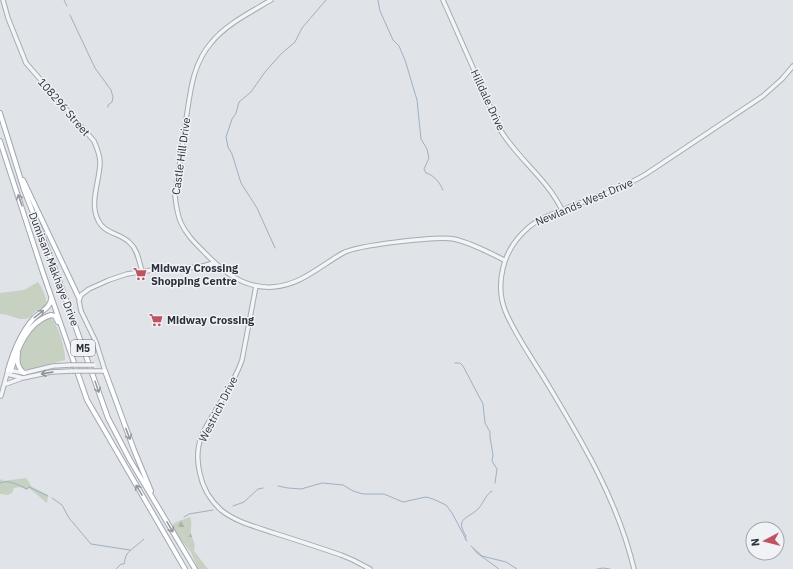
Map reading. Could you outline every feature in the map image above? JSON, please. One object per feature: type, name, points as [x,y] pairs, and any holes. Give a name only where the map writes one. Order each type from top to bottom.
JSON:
[{"type":"main road","name":"Dumisani Makhaye Drive","points":[[0,113],[14,159],[58,276],[108,418],[159,510],[195,569]]},
{"type":"main road","name":"Dumisani Makhaye Drive","points":[[0,141],[72,358],[91,409],[185,569]]},
{"type":"main road","points":[[14,159],[79,298]]},
{"type":"main road","points":[[8,372],[20,338],[37,314],[51,304],[50,293]]},
{"type":"main road","points":[[8,372],[22,340],[33,327],[48,315],[53,315],[57,319],[72,358]]},
{"type":"main road","points":[[19,347],[18,365],[23,376]]},
{"type":"main road","points":[[105,371],[134,450],[159,510]]},
{"type":"street","name":"108296 Street","points":[[3,0],[8,18],[26,63],[94,141],[98,150],[100,162],[94,207],[98,221],[103,228],[132,244],[137,254],[142,271]]},
{"type":"street","name":"Castle Hill Drive","points":[[271,0],[220,33],[210,43],[202,55],[193,77],[175,196],[180,221],[187,234],[214,263],[234,278],[256,286],[272,287],[295,282],[308,276],[350,250],[363,247],[416,241],[453,239],[471,244],[504,260]]},
{"type":"street","name":"Hilldale Drive","points":[[443,0],[501,131],[511,146],[550,189],[562,210]]},
{"type":"street","name":"Newlands West Drive","points":[[634,569],[622,525],[591,458],[507,316],[502,304],[500,283],[504,260],[513,244],[530,226],[544,218],[629,183],[646,174],[764,96],[793,66]]},
{"type":"street","points":[[8,372],[23,376],[52,372],[105,371],[96,342],[82,311],[79,298],[90,289],[109,280],[142,271],[199,267],[214,263]]},
{"type":"street","name":"Westrich Drive","points":[[256,286],[242,360],[227,394],[202,436],[199,447],[198,468],[202,483],[207,494],[214,503],[224,512],[237,520],[341,555],[370,569]]},
{"type":"street","points":[[6,384],[23,376],[47,368],[70,365],[103,365]]},
{"type":"street","points":[[0,397],[6,384],[8,372]]},
{"type":"street","points":[[0,397],[8,372]]},
{"type":"green space","points":[[38,282],[43,290],[46,300],[44,306],[26,319],[19,319],[0,314],[0,293],[24,290]]},
{"type":"green space","points":[[51,318],[54,321],[61,338],[65,360],[28,370],[21,368],[20,353],[27,338],[38,325]]},
{"type":"green space","points":[[26,478],[32,487],[48,495],[47,503],[29,488],[27,490],[20,487],[14,488],[12,493],[8,495],[0,494],[0,480],[2,479],[3,481]]},
{"type":"green space","points":[[190,517],[191,534],[195,549],[194,551],[188,545],[176,522]]},
{"type":"green space","points":[[176,522],[188,545],[208,569],[198,569],[191,552],[180,539],[172,525]]},
{"type":"waterway","points":[[64,0],[67,6]]},
{"type":"waterway","points":[[275,248],[257,208],[241,183],[226,137],[239,102],[251,92],[265,72],[281,54],[295,42],[302,28],[326,0]]},
{"type":"waterway","points":[[378,0],[380,11],[393,40],[399,46],[405,60],[417,100],[421,139],[427,149],[429,158],[424,169],[426,173],[436,180],[443,190]]},
{"type":"waterway","points":[[70,15],[95,68],[111,90],[113,97],[112,102],[108,105],[108,107]]},
{"type":"waterway","points":[[455,363],[460,363],[463,366],[483,404],[485,423],[490,432],[493,455],[492,461],[497,469],[495,483]]},
{"type":"waterway","points":[[0,483],[10,482],[27,489],[29,487],[48,496]]},
{"type":"waterway","points":[[278,486],[301,489],[322,483],[343,485],[353,491],[363,494],[384,494],[403,502],[426,497],[433,499],[446,505],[467,541]]},
{"type":"waterway","points":[[233,506],[244,502],[258,489],[263,488]]},
{"type":"waterway","points":[[465,539],[466,536],[463,530],[462,522],[479,508],[492,491]]},
{"type":"waterway","points":[[52,498],[62,505],[69,518],[91,544],[130,550]]},
{"type":"waterway","points":[[184,517],[189,514],[213,510]]},
{"type":"waterway","points":[[116,569],[121,564],[124,564],[127,554],[144,539]]},
{"type":"waterway","points":[[471,546],[482,556],[506,562],[517,569]]},
{"type":"waterway","points":[[473,548],[477,553],[499,569]]},
{"type":"waterway","points":[[597,569],[610,569]]},
{"type":"place","name":"Midway Crossing Shopping Centre","points":[[140,274]]},
{"type":"place","name":"Midway Crossing","points":[[156,320]]}]
